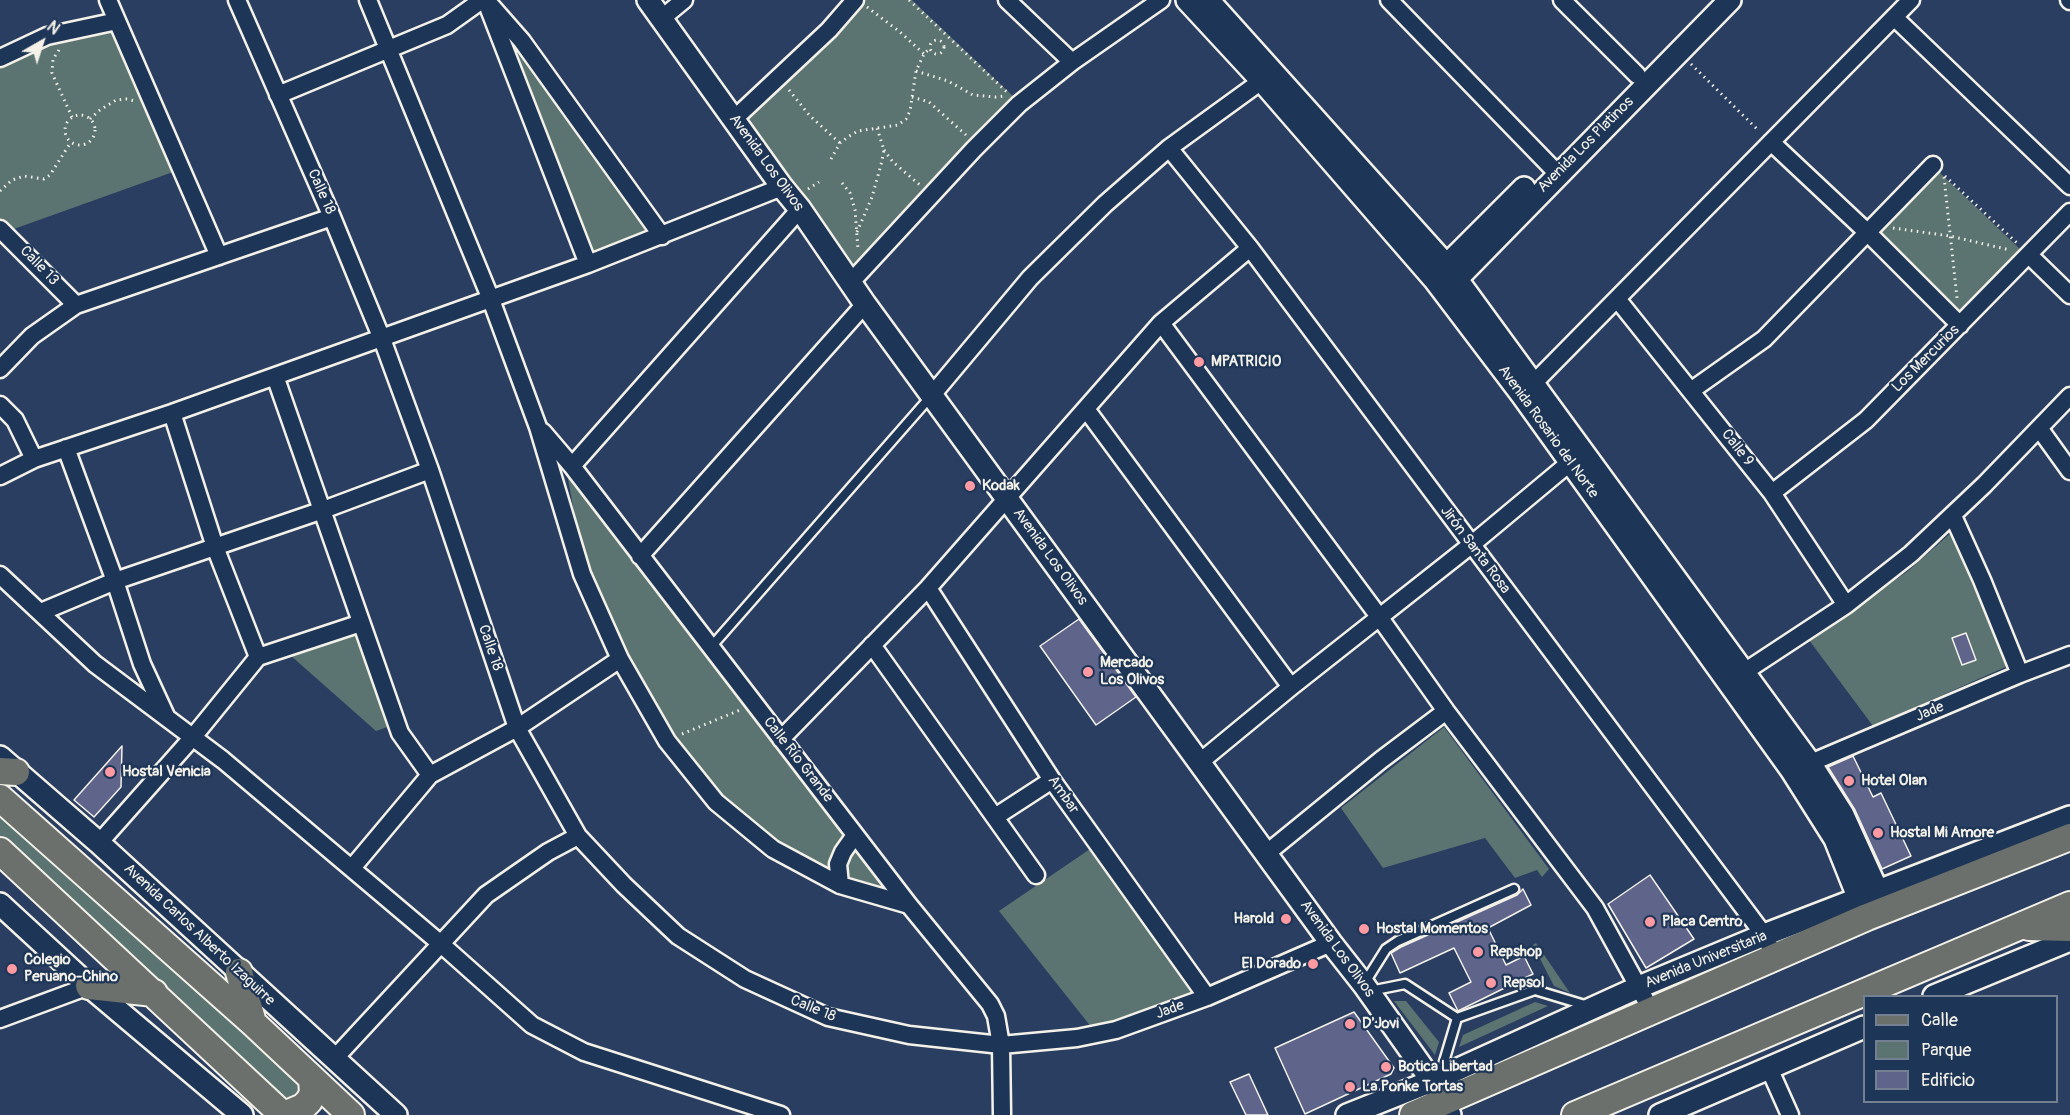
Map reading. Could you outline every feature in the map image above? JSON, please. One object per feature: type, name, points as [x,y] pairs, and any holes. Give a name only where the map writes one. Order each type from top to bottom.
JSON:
[{"type":"main road","name":"Avenida Carlos Alberto Izaguirre","points":[[0,798],[254,1023],[351,1115]]},
{"type":"main road","name":"Avenida Universitaria","points":[[1413,1115],[1441,1094],[1651,1010],[1769,946],[1867,917],[2070,837]]},
{"type":"main road","points":[[0,850],[284,1115],[303,1107],[309,1101],[313,1093],[312,1079]]},
{"type":"main road","points":[[1575,1115],[2070,905]]},
{"type":"main road","points":[[2016,927],[2070,928]]},
{"type":"main road","points":[[239,972],[254,1023]]},
{"type":"main road","points":[[89,986],[154,993]]},
{"type":"street","points":[[108,0],[219,256]]},
{"type":"street","name":"Calle 18","points":[[237,0],[332,217],[382,339],[518,728],[578,836],[624,885],[678,936],[745,979],[828,1017],[909,1035],[1001,1045]]},
{"type":"street","points":[[368,0],[490,297],[538,427],[582,574],[620,659],[667,741],[716,802],[773,849],[840,885],[909,904]]},
{"type":"street","points":[[278,95],[447,25],[485,0]]},
{"type":"street","points":[[485,0],[522,41],[662,236]]},
{"type":"street","points":[[485,0],[588,264]]},
{"type":"street","name":"Avenida Los Olivos","points":[[648,0],[782,187],[802,201],[865,304],[1366,988],[1441,1094]]},
{"type":"street","points":[[661,19],[684,0]]},
{"type":"street","points":[[1007,0],[1072,62]]},
{"type":"street","points":[[851,282],[974,149],[1019,104],[1072,62],[1161,0]]},
{"type":"street","name":"Avenida Rosario del Norte","points":[[1187,0],[1268,76]]},
{"type":"street","name":"Avenida Rosario del Norte","points":[[1208,0],[1268,76],[1445,279],[1801,767],[1843,815],[1868,896]]},
{"type":"street","points":[[1389,0],[1553,169]]},
{"type":"street","points":[[1562,0],[1636,75]]},
{"type":"street","name":"Avenida Los Platinos","points":[[1553,169],[1636,75],[1710,0]]},
{"type":"street","name":"Avenida Los Platinos","points":[[1445,279],[1553,169],[1730,0]]},
{"type":"street","points":[[1528,390],[1911,0]]},
{"type":"street","points":[[733,120],[861,3]]},
{"type":"street","points":[[1894,17],[2070,186]]},
{"type":"street","points":[[0,58],[47,36],[117,21]]},
{"type":"street","points":[[932,395],[1030,278],[1105,204],[1169,148],[1268,76]]},
{"type":"street","points":[[1772,142],[1872,229],[1960,325]]},
{"type":"street","name":"Jirón Santa Rosa","points":[[1169,148],[1250,248],[1769,946]]},
{"type":"street","points":[[1692,390],[1764,339],[1933,165]]},
{"type":"street","points":[[0,476],[34,459],[172,413],[382,339],[490,297],[588,264],[782,187]]},
{"type":"street","points":[[572,466],[802,201]]},
{"type":"street","name":"Los Mercurios","points":[[1772,493],[1866,420],[2070,212]]},
{"type":"street","points":[[0,369],[32,336],[76,305],[332,217]]},
{"type":"street","name":"Calle 13","points":[[0,229],[18,244],[76,305]]},
{"type":"street","points":[[781,739],[928,588],[1006,496],[1161,323],[1250,248]]},
{"type":"street","points":[[2029,255],[2070,295]]},
{"type":"street","name":"Calle 9","points":[[1618,300],[1772,493],[1846,604]]},
{"type":"street","points":[[640,556],[865,304]]},
{"type":"street","points":[[1161,323],[1380,618],[1446,711],[1595,908],[1651,1010]]},
{"type":"street","points":[[275,376],[400,733],[430,775]]},
{"type":"street","points":[[1736,677],[1846,604],[1911,554],[1953,516],[2070,396]]},
{"type":"street","points":[[0,405],[15,420],[34,459]]},
{"type":"street","points":[[1086,409],[1291,687]]},
{"type":"street","points":[[172,413],[215,547],[258,657]]},
{"type":"street","name":"Calle Río Grande","points":[[538,427],[572,466],[855,835],[990,1004],[996,1016],[1001,1045],[1002,1115]]},
{"type":"street","points":[[2039,428],[2070,471]]},
{"type":"street","points":[[66,448],[115,581],[142,664],[167,718]]},
{"type":"street","points":[[1200,762],[1577,457]]},
{"type":"street","points":[[41,612],[115,581],[323,510],[429,470]]},
{"type":"street","points":[[1953,516],[2020,674]]},
{"type":"street","points":[[0,575],[95,664],[193,737],[352,868],[532,1025],[584,1052],[781,1115]]},
{"type":"street","name":"Ambar","points":[[928,588],[1052,780],[1207,997]]},
{"type":"street","points":[[99,843],[193,737],[258,657],[361,623]]},
{"type":"street","points":[[872,645],[1036,875]]},
{"type":"street","name":"Jade","points":[[1801,767],[2070,655]]},
{"type":"street","points":[[352,868],[430,775],[518,728],[620,659]]},
{"type":"street","points":[[1267,853],[1381,760],[1446,711]]},
{"type":"street","name":"Avenida Carlos Alberto Izaguirre","points":[[5,766],[99,843],[396,1115]]},
{"type":"street","points":[[995,817],[1052,780]]},
{"type":"street","name":"Avenida Universitaria","points":[[1347,1115],[1441,1094],[1594,1008],[1639,987],[1769,946],[1868,896],[2070,817]]},
{"type":"street","points":[[840,885],[838,864],[855,835]]},
{"type":"street","points":[[334,1059],[486,896],[548,852],[578,836]]},
{"type":"street","points":[[0,904],[89,986],[242,1115]]},
{"type":"street","points":[[1936,995],[2070,939]]},
{"type":"street","name":"Jade","points":[[1001,1045],[1077,1038],[1116,1030],[1207,997],[1331,943]]},
{"type":"street","points":[[0,1019],[89,986]]},
{"type":"street","points":[[1660,1115],[1863,1027]]},
{"type":"street","points":[[1769,1068],[1791,1115]]},
{"type":"lane","points":[[711,647],[932,395]]},
{"type":"lane","points":[[1366,988],[1386,949],[1398,941],[1514,889]]},
{"type":"lane","points":[[1366,988],[1405,984],[1457,1018]]},
{"type":"lane","points":[[1457,1018],[1535,990],[1594,1008]]},
{"type":"lane","points":[[1441,1094],[1457,1018]]},
{"type":"path","points":[[909,0],[1010,95],[996,97],[973,95],[948,81],[916,71]]},
{"type":"path","points":[[861,3],[900,32],[924,54]]},
{"type":"path","points":[[941,42],[946,34]]},
{"type":"path","points":[[64,42],[53,59],[52,73],[72,117]]},
{"type":"path","points":[[831,159],[840,142],[858,131],[898,124],[906,119],[910,111],[916,71],[932,42],[941,42]]},
{"type":"path","points":[[930,48],[931,52],[939,54],[944,48],[941,42]]},
{"type":"path","points":[[1678,52],[1772,142]]},
{"type":"path","points":[[786,87],[810,116],[840,142]]},
{"type":"path","points":[[912,98],[928,102],[967,136]]},
{"type":"path","points":[[90,119],[116,100],[141,102]]},
{"type":"path","points":[[82,116],[90,119],[95,128],[90,142],[81,146],[71,142],[65,129],[69,120],[72,117],[82,116]]},
{"type":"path","points":[[877,128],[884,150],[893,162],[921,186]]},
{"type":"path","points":[[0,191],[12,180],[24,176],[44,179],[50,175],[71,142]]},
{"type":"path","points":[[857,232],[872,197],[884,150]]},
{"type":"path","points":[[1960,325],[1944,175],[2029,255]]},
{"type":"path","points":[[802,201],[819,182]]},
{"type":"path","points":[[842,183],[850,193],[855,210],[857,254]]},
{"type":"path","points":[[1872,229],[1950,236],[2029,255]]},
{"type":"path","points":[[667,741],[754,704]]},
{"type":"green space","points":[[864,0],[912,0],[1015,98],[865,264],[851,265],[745,124],[746,115],[801,70],[847,22]]},
{"type":"green space","points":[[113,27],[173,172],[11,230],[0,220],[0,67],[16,55],[51,42]]},
{"type":"green space","points":[[522,47],[655,233],[590,256],[510,49]]},
{"type":"green space","points":[[1938,171],[2021,250],[1962,312],[1880,232]]},
{"type":"green space","points":[[566,467],[894,892],[835,876],[775,843],[716,792],[674,737],[627,655],[589,574],[578,535]]},
{"type":"green space","points":[[1953,531],[2010,665],[1873,726],[1809,640],[1908,571]]},
{"type":"green space","points":[[359,631],[390,726],[376,731],[290,655]]},
{"type":"green space","points":[[1444,727],[1549,869],[1542,877],[1537,870],[1515,878],[1485,838],[1383,868],[1341,808]]},
{"type":"green space","points":[[0,812],[299,1084],[300,1090],[296,1098],[286,1101],[0,839]]},
{"type":"green space","points":[[1093,847],[1197,993],[1092,1028],[999,911]]},
{"type":"green space","points":[[1536,943],[1570,993],[1554,986],[1533,945]]},
{"type":"green space","points":[[1394,1001],[1406,1001],[1439,1042],[1435,1055]]},
{"type":"green space","points":[[1535,1002],[1548,1006],[1459,1047],[1463,1035]]},
{"type":"building","name":"Mercado Los Olivos","points":[[1079,619],[1136,697],[1096,725],[1040,646]]},
{"type":"building","points":[[1966,633],[1976,660],[1962,665],[1952,638]]},
{"type":"building","name":"Hostal Venicia","points":[[122,746],[121,787],[94,817],[74,800]]},
{"type":"building","name":"Hostal Mi Amore","points":[[1853,756],[1873,797],[1881,793],[1911,856],[1882,869],[1855,810],[1828,767]]},
{"type":"building","name":"Placa Centro","points":[[1650,875],[1694,939],[1646,968],[1608,904]]},
{"type":"building","points":[[1523,889],[1531,905],[1488,928],[1506,965],[1524,956],[1533,974],[1458,1011],[1449,993],[1471,982],[1454,948],[1400,973],[1391,953],[1517,895]]},
{"type":"building","points":[[1354,1012],[1394,1068],[1391,1074],[1305,1114],[1275,1048]]},
{"type":"building","points":[[1249,1074],[1268,1115],[1246,1115],[1230,1082]]},
{"type":"place","name":"MPATRICIO","points":[[1199,362]]},
{"type":"place","name":"Kodak","points":[[970,486]]},
{"type":"place","name":"Mercado Los Olivos","points":[[1088,672]]},
{"type":"place","name":"Hostal Venicia","points":[[110,772]]},
{"type":"place","name":"Hotel Olan","points":[[1849,781]]},
{"type":"place","name":"Hostal Mi Amore","points":[[1878,833]]},
{"type":"place","name":"Harold","points":[[1286,919]]},
{"type":"place","name":"Placa Centro","points":[[1650,922]]},
{"type":"place","name":"Hostal Momentos","points":[[1364,929]]},
{"type":"place","name":"Repshop","points":[[1478,952]]},
{"type":"place","name":"El Dorado","points":[[1313,964]]},
{"type":"place","name":"Colegio Peruano-Chino","points":[[12,969]]},
{"type":"place","name":"Repsol","points":[[1491,983]]},
{"type":"place","name":"D'Jovi","points":[[1350,1024]]},
{"type":"place","name":"Botica Libertad","points":[[1386,1067]]},
{"type":"place","name":"La Ponke Tortas","points":[[1350,1087]]}]
